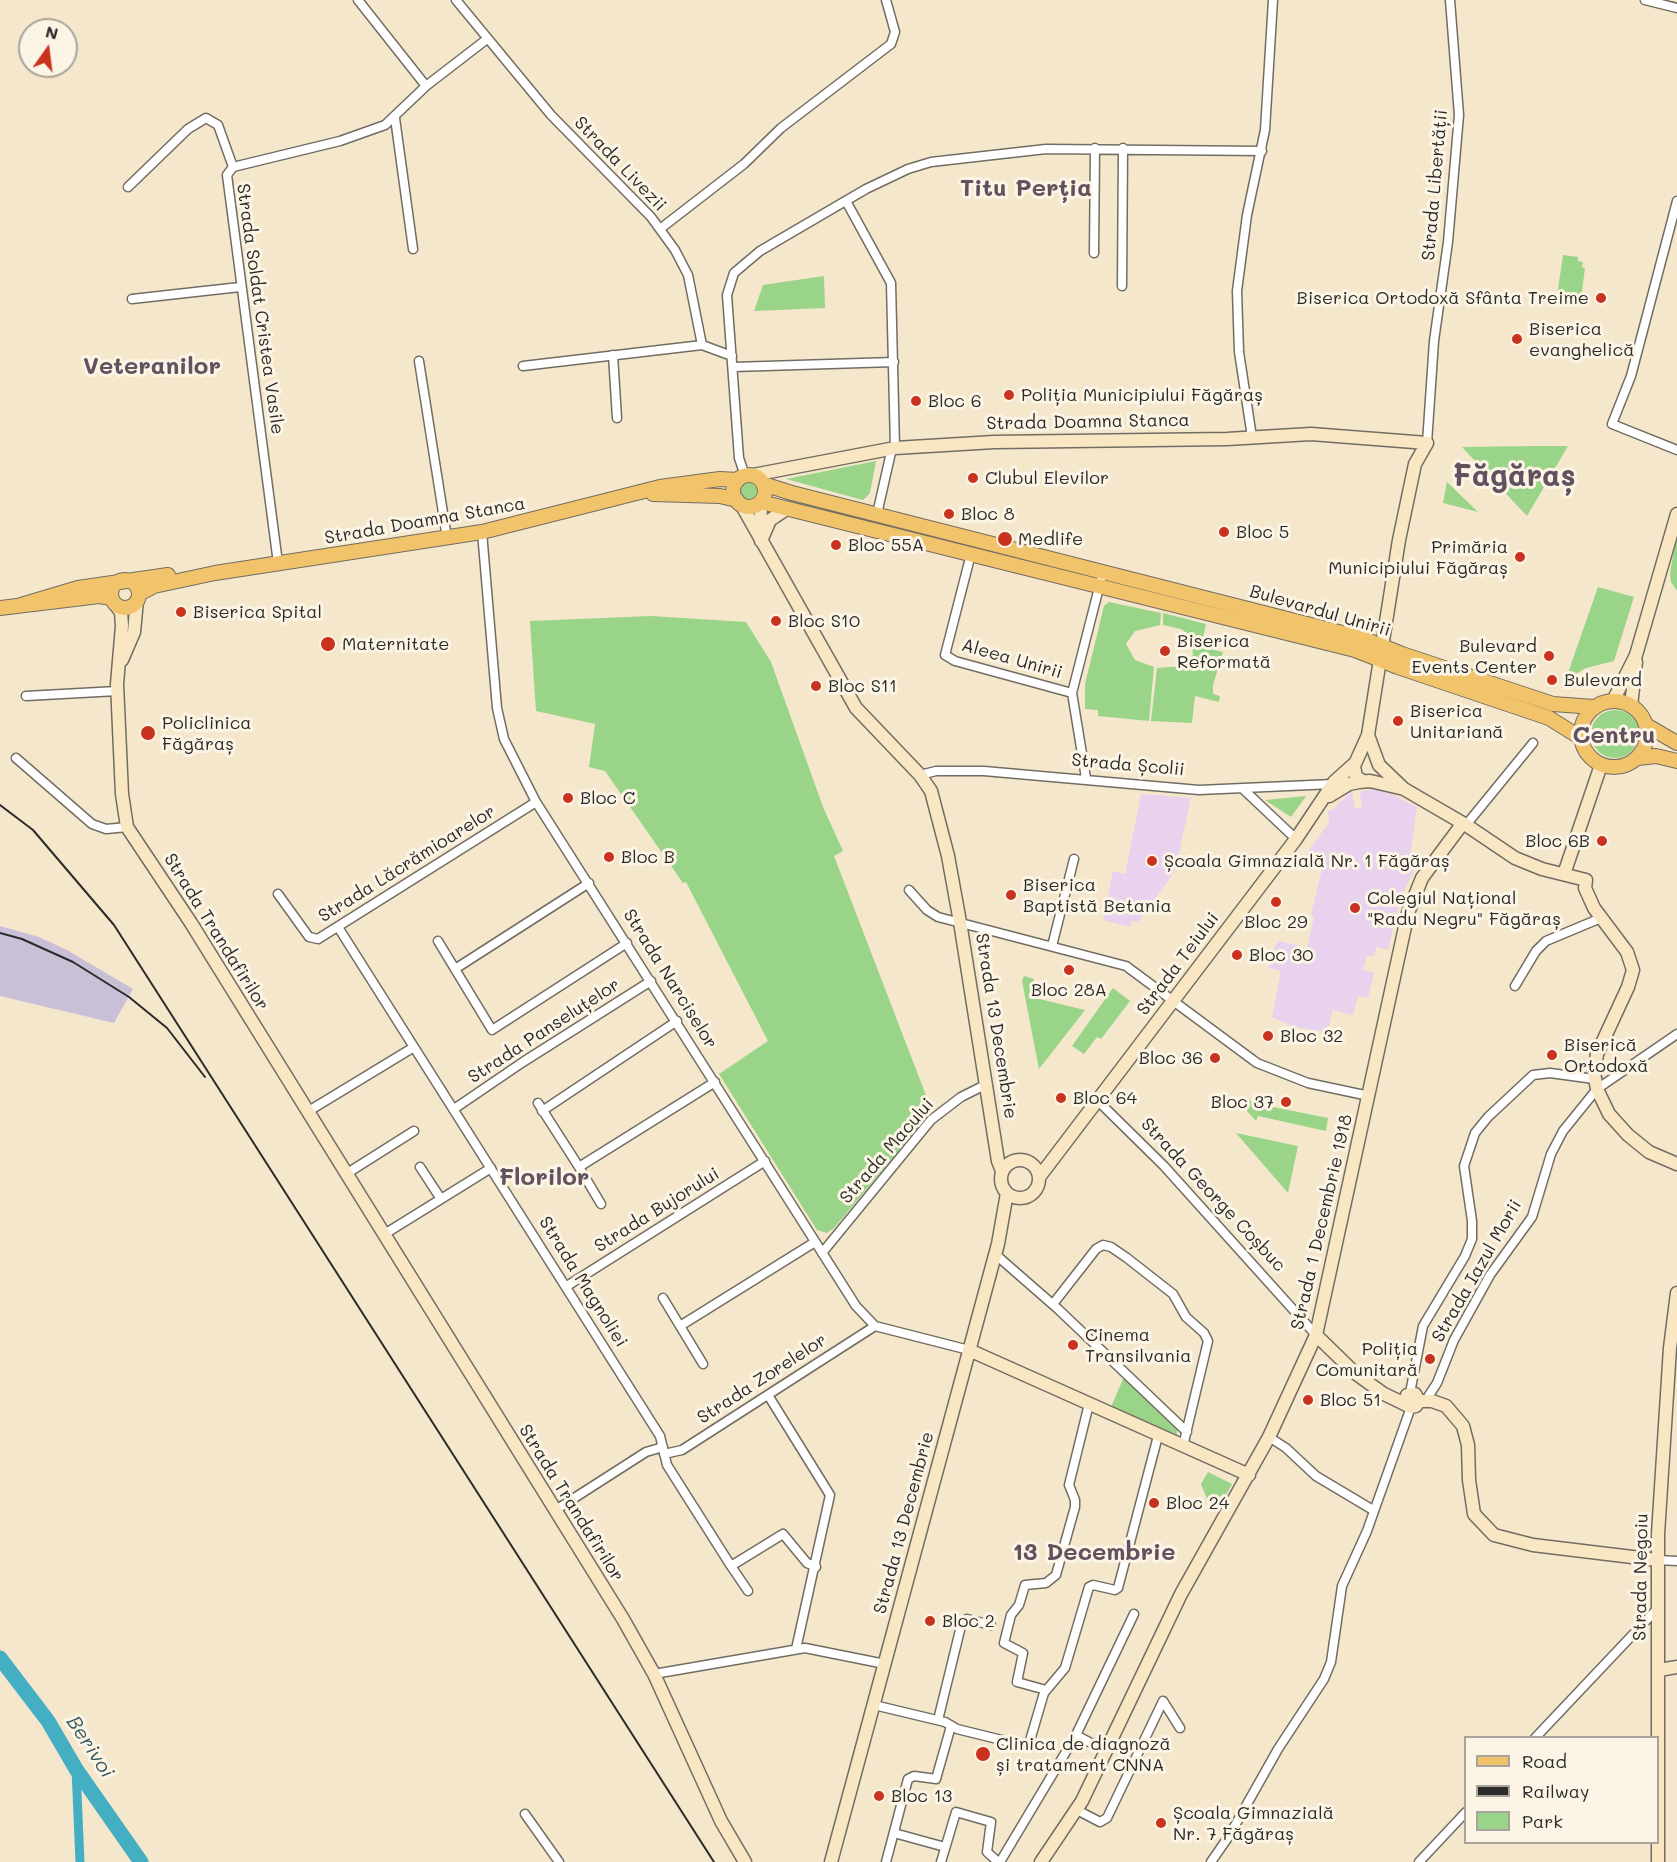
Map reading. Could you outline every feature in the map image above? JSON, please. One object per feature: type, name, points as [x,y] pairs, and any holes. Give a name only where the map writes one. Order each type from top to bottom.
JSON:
[{"type":"main road","name":"Strada Doamna Stanca","points":[[138,597],[154,586],[215,573],[482,532],[638,493],[700,481],[725,478],[750,479]]},
{"type":"main road","points":[[750,479],[765,493],[761,502],[751,506],[739,502],[734,490],[750,479]]},
{"type":"main road","name":"Bulevardul Unirii","points":[[750,479],[877,514],[1328,628],[1381,653],[1549,718],[1581,738],[1587,755],[1601,765]]},
{"type":"main road","name":"Strada Doamna Stanca","points":[[638,493],[720,496],[739,502]]},
{"type":"main road","name":"Bulevardul Unirii","points":[[761,502],[1335,644],[1381,653],[1553,704],[1594,707],[1613,701]]},
{"type":"main road","name":"Strada Doamna Stanca","points":[[21,605],[51,593],[122,580],[183,573],[215,573]]},
{"type":"main road","points":[[122,580],[135,584],[138,597],[127,607],[113,600],[114,585],[122,580]]},
{"type":"main road","name":"Strada Doamna Stanca","points":[[0,608],[99,596],[113,600]]},
{"type":"main road","points":[[1613,701],[1631,706],[1642,716],[1646,725],[1647,743],[1638,758]]},
{"type":"main road","points":[[1581,738],[1582,724],[1594,707]]},
{"type":"main road","points":[[1646,725],[1677,743]]},
{"type":"main road","points":[[1601,765],[1621,767],[1638,758],[1656,756],[1677,761]]},
{"type":"street","points":[[358,0],[426,86]]},
{"type":"street","name":"Strada Livezii","points":[[456,0],[550,115],[629,192],[680,257],[688,275],[702,345]]},
{"type":"street","points":[[660,229],[744,164],[781,128],[891,45],[895,32],[886,0]]},
{"type":"street","points":[[1252,437],[1239,352],[1237,291],[1247,215],[1262,151],[1267,109],[1273,0]]},
{"type":"street","name":"Strada Libertății","points":[[1427,443],[1434,340],[1448,242],[1459,115],[1450,0]]},
{"type":"street","points":[[1645,0],[1677,8]]},
{"type":"street","name":"Strada Soldat Cristea Vasile","points":[[278,563],[226,178],[233,167],[345,139],[379,128],[395,118],[426,86],[487,39]]},
{"type":"street","points":[[128,187],[188,129],[206,118],[218,125],[233,167]]},
{"type":"street","points":[[395,118],[413,249]]},
{"type":"street","points":[[750,479],[740,464],[727,295],[734,273],[760,251],[846,201],[908,169],[931,162],[1010,151],[1095,148],[1262,151]]},
{"type":"street","points":[[1094,253],[1095,148]]},
{"type":"street","points":[[1122,286],[1123,148]]},
{"type":"street","points":[[846,201],[891,283],[894,448],[877,514]]},
{"type":"street","points":[[1677,201],[1631,376],[1612,424],[1677,450]]},
{"type":"street","points":[[132,299],[240,287]]},
{"type":"street","points":[[523,366],[702,345],[732,356]]},
{"type":"street","points":[[613,355],[616,418]]},
{"type":"street","points":[[419,361],[447,538]]},
{"type":"street","points":[[733,367],[894,362]]},
{"type":"street","name":"Strada Doamna Stanca","points":[[750,479],[894,448],[994,442],[1311,434],[1427,443]]},
{"type":"street","points":[[1404,789],[1367,781],[1354,773],[1356,762],[1368,735],[1415,464],[1427,443]]},
{"type":"street","name":"Strada 13 Decembrie","points":[[739,502],[855,707],[875,731],[920,775],[934,799],[960,922],[998,1161],[1002,1171]]},
{"type":"street","points":[[761,502],[761,541]]},
{"type":"street","points":[[761,541],[770,520],[788,508]]},
{"type":"street","points":[[1613,701],[1636,655],[1677,514]]},
{"type":"street","name":"Strada Narciselor","points":[[482,532],[497,708],[512,756],[536,802],[677,1021],[815,1242],[856,1306],[875,1326]]},
{"type":"street","name":"Aleea Unirii","points":[[970,554],[944,653],[956,662],[1072,693]]},
{"type":"street","points":[[1042,572],[1046,557]]},
{"type":"street","points":[[1099,586],[1103,572]]},
{"type":"street","name":"Aleea Unirii","points":[[1086,778],[1072,693],[1099,586]]},
{"type":"street","points":[[117,672],[132,640],[138,597]]},
{"type":"street","points":[[16,758],[92,824],[106,829],[127,827],[122,801],[117,691],[123,626],[121,612],[113,600]]},
{"type":"street","points":[[1631,706],[1636,655]]},
{"type":"street","points":[[26,696],[117,691]]},
{"type":"street","points":[[1326,798],[1345,785],[1377,777],[1377,762],[1368,735]]},
{"type":"street","points":[[1465,824],[1533,744]]},
{"type":"street","points":[[1326,798],[1333,784],[1364,756],[1377,762],[1404,789],[1465,824],[1515,858],[1560,874],[1574,882],[1578,888],[1585,888],[1601,918],[1629,957],[1633,975],[1595,1060],[1596,1084],[1608,1114],[1628,1136],[1649,1152],[1677,1164]]},
{"type":"street","points":[[1560,874],[1601,765]]},
{"type":"street","name":"Strada Școlii","points":[[920,775],[936,771],[967,771],[1086,778],[1194,789],[1333,784]]},
{"type":"street","points":[[1243,789],[1296,839]]},
{"type":"street","name":"Strada Teiului","points":[[1040,1176],[1326,798]]},
{"type":"street","name":"Strada Lăcrămioarelor","points":[[278,894],[309,937],[318,939],[536,802]]},
{"type":"street","name":"Strada 1 Decembrie 1918","points":[[1041,1862],[1077,1810],[1181,1594],[1269,1437],[1316,1335],[1414,894],[1427,872],[1465,824]]},
{"type":"street","name":"Strada Trandafirilor","points":[[127,827],[191,923],[382,1235],[623,1619],[654,1674],[717,1812],[745,1862]]},
{"type":"street","points":[[1052,946],[1074,859]]},
{"type":"street","points":[[438,941],[454,969],[589,883]]},
{"type":"street","name":"Strada 13 Decembrie","points":[[909,890],[932,914],[960,922]]},
{"type":"street","points":[[1515,986],[1542,944],[1561,932],[1601,918]]},
{"type":"street","points":[[960,922],[1126,966],[1257,1063],[1308,1083],[1369,1096]]},
{"type":"street","name":"Strada Magnoliei","points":[[338,927],[660,1436],[667,1465],[748,1591]]},
{"type":"street","name":"Strada Panseluțelor","points":[[454,969],[492,1030],[627,943]]},
{"type":"street","name":"Strada Panseluțelor","points":[[454,1109],[523,1062],[651,981]]},
{"type":"street","points":[[601,1204],[540,1107],[677,1021]]},
{"type":"street","name":"Strada Iazul Morii","points":[[1413,1400],[1437,1383],[1454,1340],[1491,1275],[1532,1217],[1555,1144],[1596,1084],[1677,1034]]},
{"type":"street","points":[[307,1112],[414,1047]]},
{"type":"street","points":[[1211,1862],[1229,1836],[1278,1749],[1324,1679],[1331,1662],[1342,1586],[1374,1510],[1413,1400],[1423,1326],[1465,1256],[1472,1239],[1472,1221],[1464,1166],[1475,1133],[1533,1075],[1550,1073],[1596,1084]]},
{"type":"street","points":[[579,1167],[715,1082]]},
{"type":"street","name":"Strada Macului","points":[[822,1252],[932,1120],[961,1097],[987,1084]]},
{"type":"street","name":"Strada George Coșbuc","points":[[1097,1100],[1164,1166],[1316,1335],[1355,1373],[1378,1388],[1413,1400],[1446,1406],[1463,1426],[1468,1445],[1469,1480],[1474,1514],[1494,1535],[1533,1545],[1657,1560]]},
{"type":"street","points":[[346,1173],[414,1131]]},
{"type":"street","name":"Strada 13 Decembrie","points":[[995,1136],[1001,1151],[1011,1161]]},
{"type":"street","points":[[1024,1198],[1007,1193],[1001,1183],[1002,1171],[1011,1161],[1022,1159],[1032,1162],[1043,1161],[1059,1151]]},
{"type":"street","name":"Strada Bujorului","points":[[567,1286],[765,1161]]},
{"type":"street","points":[[1003,1220],[1024,1198],[1035,1191],[1040,1176],[1032,1162]]},
{"type":"street","points":[[420,1167],[441,1199]]},
{"type":"street","points":[[382,1235],[490,1168]]},
{"type":"street","name":"Strada 13 Decembrie","points":[[831,1862],[995,1254],[1007,1193]]},
{"type":"street","points":[[680,1326],[815,1242]]},
{"type":"street","points":[[1053,1304],[1096,1249],[1103,1245],[1111,1247],[1167,1288],[1186,1317],[1204,1333],[1208,1341],[1183,1446]]},
{"type":"street","points":[[995,1254],[1053,1304],[1187,1432]]},
{"type":"street","name":"Strada Negoiu","points":[[1659,1736],[1657,1560],[1670,1348],[1677,1293]]},
{"type":"street","points":[[663,1298],[703,1364]]},
{"type":"street","points":[[875,1326],[969,1350],[1249,1475]]},
{"type":"street","name":"Strada Zorelelor","points":[[554,1511],[646,1452],[682,1450],[875,1326]]},
{"type":"street","points":[[768,1395],[830,1491],[831,1500],[796,1649]]},
{"type":"street","points":[[1046,1690],[1017,1682],[1023,1653],[1004,1643],[1011,1615],[1019,1605],[1025,1585],[1046,1583],[1056,1575],[1075,1507],[1075,1500],[1069,1485],[1089,1404]]},
{"type":"street","points":[[874,1705],[1028,1745],[1032,1740],[1046,1690],[1064,1672],[1089,1587],[1092,1584],[1118,1589],[1158,1436]]},
{"type":"street","points":[[1269,1437],[1286,1448],[1316,1476],[1374,1510]]},
{"type":"street","points":[[731,1566],[783,1534],[807,1563],[816,1567]]},
{"type":"street","points":[[1657,1560],[1677,1562]]},
{"type":"street","points":[[1536,1736],[1657,1609]]},
{"type":"street","points":[[941,1862],[954,1812],[989,1820],[992,1824],[987,1852],[999,1862],[1076,1735],[1134,1614]]},
{"type":"street","points":[[938,1720],[962,1622],[967,1619],[991,1625]]},
{"type":"street","points":[[654,1674],[796,1649],[816,1649],[885,1664]]},
{"type":"street","points":[[1659,1670],[1677,1667]]},
{"type":"street","points":[[1077,1810],[1099,1822],[1107,1818],[1163,1701],[1180,1728]]},
{"type":"street","points":[[886,1862],[909,1778],[914,1776],[937,1778],[951,1726]]},
{"type":"street","points":[[1076,1735],[1106,1751]]},
{"type":"street","points":[[525,1814],[560,1862]]},
{"type":"street","points":[[1419,1862],[1464,1814]]},
{"type":"street","points":[[894,1833],[945,1846]]},
{"type":"street","name":"Strada Negoiu","points":[[1658,1844],[1658,1862]]},
{"type":"shaded area","name":"Colegiul Național \"Radu Negru\" Făgăraș","points":[[1372,789],[1387,792],[1417,807],[1410,856],[1414,870],[1400,900],[1388,950],[1376,947],[1374,957],[1367,955],[1363,970],[1374,973],[1368,998],[1358,996],[1353,1015],[1333,1010],[1327,1032],[1294,1027],[1272,1017],[1281,971],[1269,968],[1274,949],[1278,941],[1301,946],[1299,956],[1305,957],[1314,917],[1311,915],[1322,869],[1305,855],[1329,823],[1328,811],[1352,791],[1355,808],[1362,808],[1360,792]]},
{"type":"shaded area","name":"Școala Gimnazială Nr. 1 Făgăraș","points":[[1141,794],[1191,798],[1175,871],[1138,922],[1132,921],[1130,927],[1103,920],[1113,871],[1125,874]]},
{"type":"shaded area","points":[[0,926],[39,937],[67,950],[133,989],[114,1023],[0,996]]},
{"type":"green space","points":[[1563,255],[1578,257],[1578,261],[1583,262],[1582,267],[1585,268],[1580,306],[1556,303]]},
{"type":"green space","points":[[824,276],[825,308],[754,311],[763,285]]},
{"type":"green space","points":[[1568,446],[1527,516],[1462,447]]},
{"type":"green space","points":[[876,461],[870,493],[863,500],[786,479]]},
{"type":"green space","points":[[748,482],[754,485],[757,491],[754,497],[748,500],[742,497],[739,491],[742,485]]},
{"type":"green space","points":[[1447,482],[1478,512],[1443,503]]},
{"type":"green space","points":[[793,499],[1041,562],[1039,566],[792,504]]},
{"type":"green space","points":[[1677,533],[1677,591],[1671,582],[1670,573]]},
{"type":"green space","points":[[1598,587],[1634,597],[1614,661],[1586,668],[1572,676],[1568,673]]},
{"type":"green space","points":[[1109,602],[1161,613],[1160,625],[1135,631],[1126,644],[1135,660],[1154,667],[1149,721],[1098,716],[1098,710],[1085,709],[1085,684],[1104,606]]},
{"type":"green space","points":[[1163,613],[1206,624],[1201,647],[1223,652],[1213,685],[1213,694],[1220,696],[1219,702],[1195,696],[1192,723],[1151,721],[1157,668],[1183,666],[1193,655],[1191,638],[1181,629],[1163,625]]},
{"type":"green space","points":[[651,616],[746,622],[771,662],[823,807],[843,851],[834,856],[932,1111],[834,1228],[827,1233],[817,1230],[719,1074],[768,1041],[686,882],[683,883],[605,771],[589,767],[595,724],[536,711],[530,621]]},
{"type":"green space","points":[[1615,710],[1632,717],[1639,734],[1632,751],[1615,758],[1598,751],[1591,734],[1598,717]]},
{"type":"green space","points":[[1306,796],[1291,817],[1265,800]]},
{"type":"green space","points":[[1024,976],[1034,979],[1031,997],[1085,1010],[1039,1069],[1022,981]]},
{"type":"green space","points":[[1113,988],[1130,1001],[1101,1039],[1097,1037],[1084,1054],[1072,1046]]},
{"type":"green space","points":[[1249,1099],[1253,1103],[1328,1118],[1326,1131],[1258,1116],[1256,1121],[1247,1111]]},
{"type":"green space","points":[[1236,1133],[1298,1146],[1288,1193]]},
{"type":"green space","points":[[1124,1377],[1177,1429],[1177,1435],[1111,1407]]},
{"type":"green space","points":[[1208,1472],[1232,1484],[1220,1506],[1207,1499],[1201,1484]]},
{"type":"waterway","name":"Berivoi","points":[[0,1658],[48,1721],[76,1769],[141,1862]]},
{"type":"waterway","points":[[76,1769],[80,1862]]},
{"type":"railway","points":[[0,805],[33,830],[114,925],[714,1862]]},
{"type":"railway","points":[[0,933],[22,939],[73,962],[129,997],[167,1028],[205,1077]]},
{"type":"place","name":"Biserica Ortodoxă Sfânta Treime","points":[[1601,298]]},
{"type":"place","name":"Biserica evanghelică","points":[[1517,339]]},
{"type":"place","name":"Poliția Municipiului Făgăraș","points":[[1009,395]]},
{"type":"place","name":"Bloc 6","points":[[916,401]]},
{"type":"place","name":"Clubul Elevilor","points":[[973,478]]},
{"type":"place","name":"Bloc 8","points":[[949,514]]},
{"type":"place","name":"Bloc 5","points":[[1224,532]]},
{"type":"place","name":"Medlife","points":[[1005,539]]},
{"type":"place","name":"Bloc 55A","points":[[836,545]]},
{"type":"place","name":"Primăria Municipiului Făgăraș","points":[[1520,557]]},
{"type":"place","name":"Biserica Spital","points":[[181,612]]},
{"type":"place","name":"Bloc S10","points":[[776,621]]},
{"type":"place","name":"Maternitate","points":[[328,644]]},
{"type":"place","name":"Biserica Reformată","points":[[1165,651]]},
{"type":"place","name":"Bulevard Events Center","points":[[1549,656]]},
{"type":"place","name":"Bulevard","points":[[1552,680]]},
{"type":"place","name":"Bloc S11","points":[[816,686]]},
{"type":"place","name":"Biserica Unitariană","points":[[1398,721]]},
{"type":"place","name":"Policlinica Făgăraș","points":[[148,733]]},
{"type":"place","name":"Bloc C","points":[[568,798]]},
{"type":"place","name":"Bloc 6B","points":[[1602,841]]},
{"type":"place","name":"Bloc B","points":[[609,857]]},
{"type":"place","name":"Școala Gimnazială Nr. 1 Făgăraș","points":[[1152,861]]},
{"type":"place","name":"Biserica Baptistă Betania","points":[[1011,895]]},
{"type":"place","name":"Bloc 29","points":[[1276,902]]},
{"type":"place","name":"Colegiul Național \"Radu Negru\" Făgăraș","points":[[1355,908]]},
{"type":"place","name":"Bloc 30","points":[[1237,955]]},
{"type":"place","name":"Bloc 28A","points":[[1069,970]]},
{"type":"place","name":"Bloc 32","points":[[1268,1036]]},
{"type":"place","name":"Biserică Ortodoxă","points":[[1552,1055]]},
{"type":"place","name":"Bloc 36","points":[[1215,1058]]},
{"type":"place","name":"Bloc 64","points":[[1061,1098]]},
{"type":"place","name":"Bloc 37","points":[[1286,1102]]},
{"type":"place","name":"Cinema Transilvania","points":[[1073,1345]]},
{"type":"place","name":"Poliția Comunitară","points":[[1430,1359]]},
{"type":"place","name":"Bloc 51","points":[[1308,1400]]},
{"type":"place","name":"Bloc 24","points":[[1154,1503]]},
{"type":"place","name":"Bloc 2","points":[[930,1621]]},
{"type":"place","name":"Clinica de diagnoză și tratament CNNA","points":[[983,1754]]},
{"type":"place","name":"Bloc 13","points":[[879,1796]]},
{"type":"place","name":"Școala Gimnazială Nr. 7 Făgăraș","points":[[1161,1823]]},
{"type":"district","name":"Titu Perția","points":[[1026,189]]},
{"type":"district","name":"Veteranilor","points":[[152,367]]},
{"type":"district","name":"Făgăraș","points":[[1514,477]]},
{"type":"district","name":"Centru","points":[[1614,736]]},
{"type":"district","name":"Florilor","points":[[544,1178]]},
{"type":"district","name":"13 Decembrie","points":[[1094,1553]]}]
